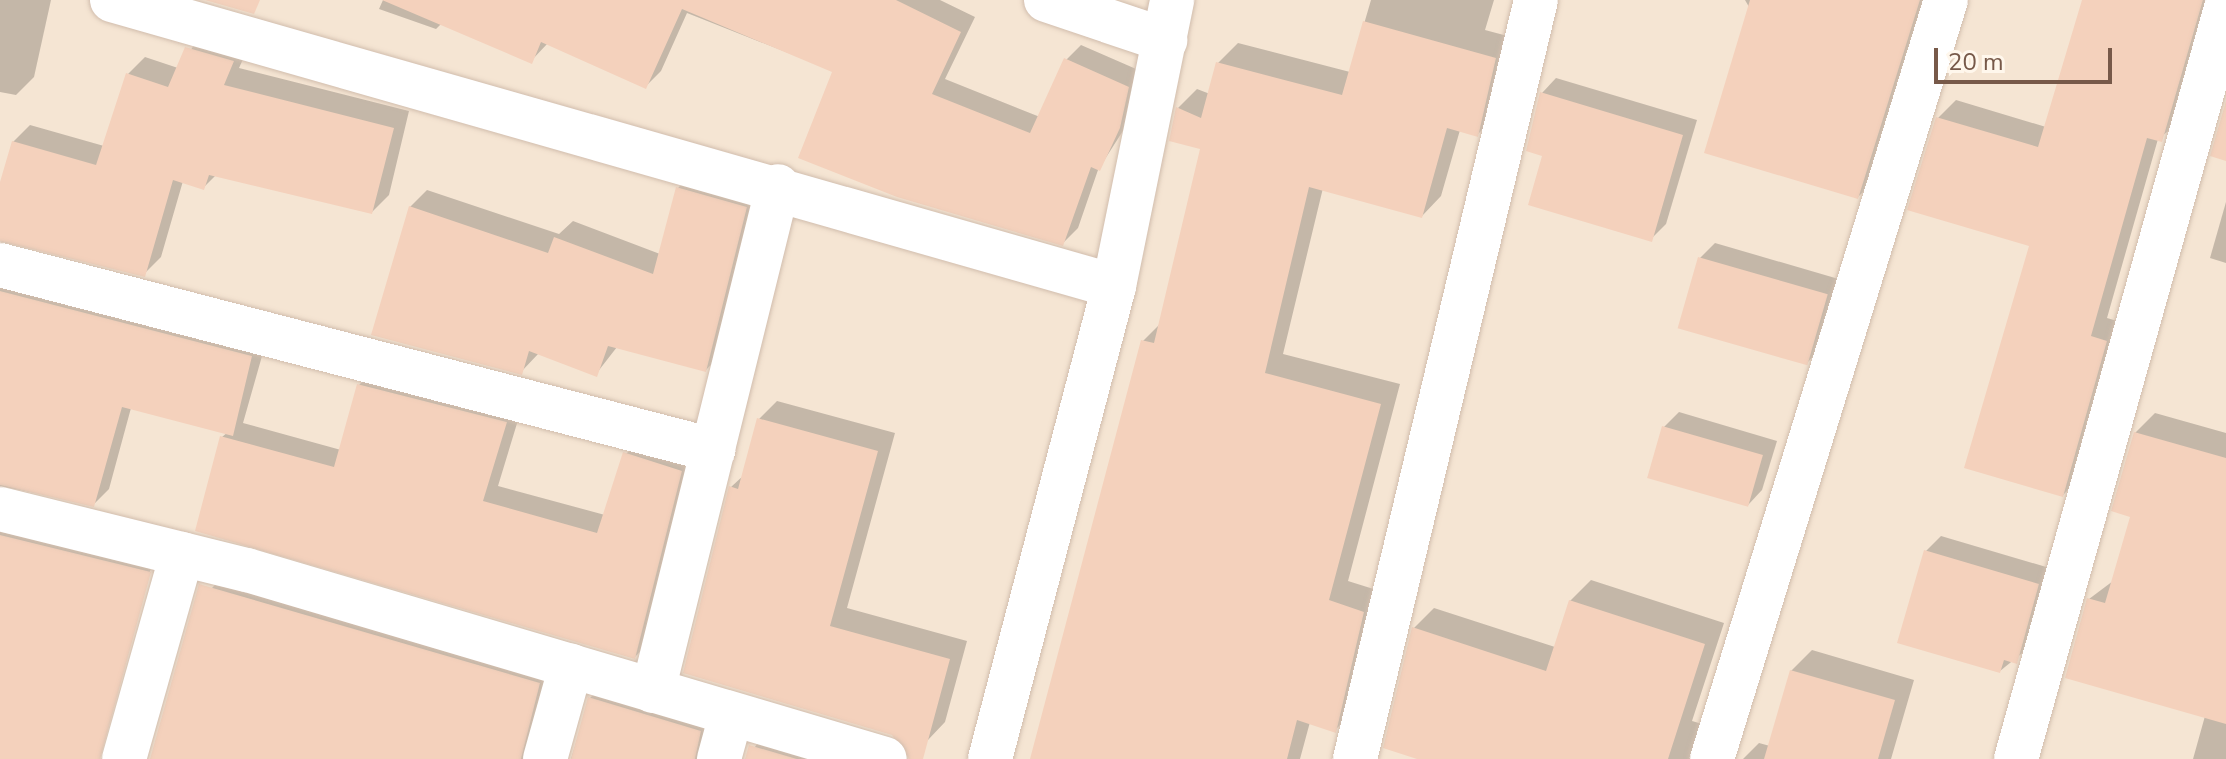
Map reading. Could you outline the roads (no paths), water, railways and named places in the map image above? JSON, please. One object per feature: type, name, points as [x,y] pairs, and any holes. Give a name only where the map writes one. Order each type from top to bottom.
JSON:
[{"type":"street","points":[[112,0],[778,186],[1114,286]]},
{"type":"street","points":[[990,759],[1114,286],[1169,20],[1046,0]]},
{"type":"street","points":[[1355,759],[1536,0]]},
{"type":"street","points":[[1712,759],[1946,0]]},
{"type":"street","points":[[2016,759],[2209,133],[2226,8]]},
{"type":"street","points":[[653,691],[778,186]]},
{"type":"street","points":[[0,265],[713,450]]},
{"type":"street","points":[[0,509],[182,554],[885,759]]},
{"type":"street","points":[[124,759],[182,554]]},
{"type":"street","points":[[545,759],[571,666]]},
{"type":"street","points":[[719,759],[731,715]]}]
